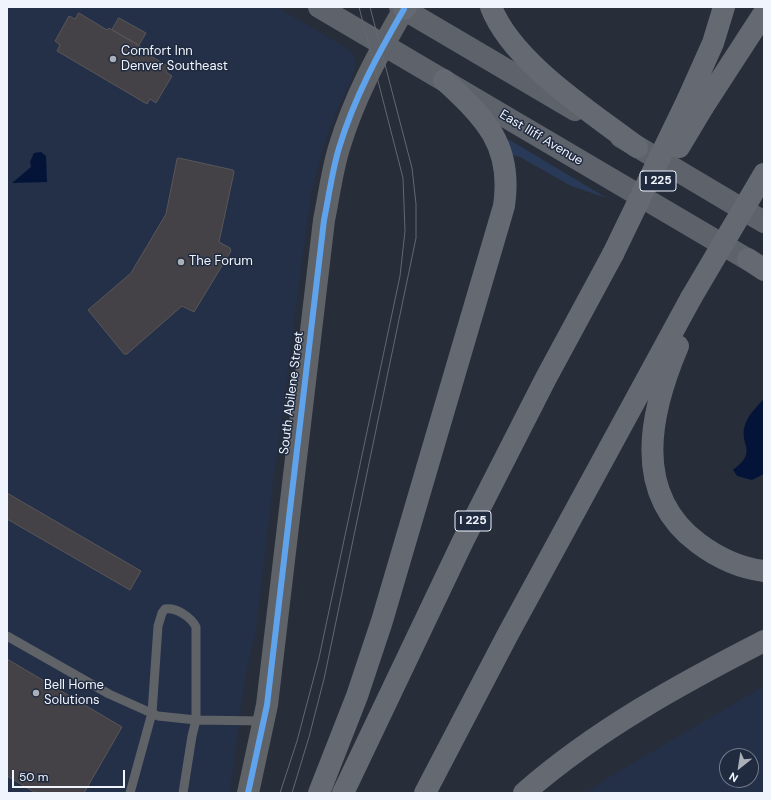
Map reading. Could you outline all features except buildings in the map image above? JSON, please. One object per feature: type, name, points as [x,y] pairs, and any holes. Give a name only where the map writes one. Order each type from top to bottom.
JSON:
[{"type":"highway","points":[[491,7],[510,42],[533,65],[637,147]]},
{"type":"highway","points":[[696,103],[724,7]]},
{"type":"highway","name":"I 225","points":[[343,793],[470,527],[546,378],[696,103],[764,13]]},
{"type":"highway","points":[[319,793],[352,710],[382,621],[504,206],[507,188],[506,169],[500,148],[493,132],[469,104],[444,80]]},
{"type":"highway","points":[[425,793],[507,636],[764,175]]},
{"type":"highway","points":[[695,300],[667,372],[655,415],[651,454],[656,483],[661,497],[672,517],[683,531],[694,540],[723,560],[764,571]]},
{"type":"highway","points":[[524,793],[575,753],[624,719],[662,695],[764,641]]},
{"type":"main road","name":"East Iliff Avenue","points":[[319,7],[759,266]]},
{"type":"main road","points":[[403,8],[764,222]]},
{"type":"street","name":"South Abilene Street","points":[[248,793],[264,721],[324,220],[339,149],[346,126],[363,84],[403,8]]},
{"type":"lane","points":[[130,793],[152,713],[158,626],[162,613],[165,609],[172,608],[193,620],[196,627],[196,720],[183,793]]},
{"type":"lane","points":[[7,636],[109,694],[152,713],[173,718],[196,720],[264,721]]},
{"type":"shaded area","points":[[7,7],[277,7],[351,51],[356,60],[353,77],[335,115],[323,149],[311,194],[274,477],[256,631],[245,679],[230,793],[7,793]]},
{"type":"shaded area","points":[[508,139],[607,198],[571,186],[520,157],[512,155],[505,145]]},
{"type":"shaded area","points":[[41,152],[46,156],[47,182],[12,183],[31,167],[30,162],[34,153]]},
{"type":"shaded area","points":[[764,398],[764,474],[752,480],[737,476],[733,470],[741,463],[747,452],[744,428],[747,420]]},
{"type":"shaded area","points":[[764,686],[764,793],[585,793],[619,771]]},
{"type":"tram line","points":[[280,793],[297,741],[319,658],[400,276],[405,231],[403,178],[359,7]]},
{"type":"tram line","points":[[292,793],[309,737],[324,679],[416,238],[416,204],[412,168],[370,7]]},
{"type":"cycle path","points":[[248,793],[267,705],[324,220],[332,175],[345,130],[359,94],[404,9]]},
{"type":"place","name":"Comfort Inn Denver Southeast","points":[[113,59]]},
{"type":"place","name":"The Forum","points":[[181,262]]},
{"type":"place","name":"Bell Home Solutions","points":[[36,693]]}]
